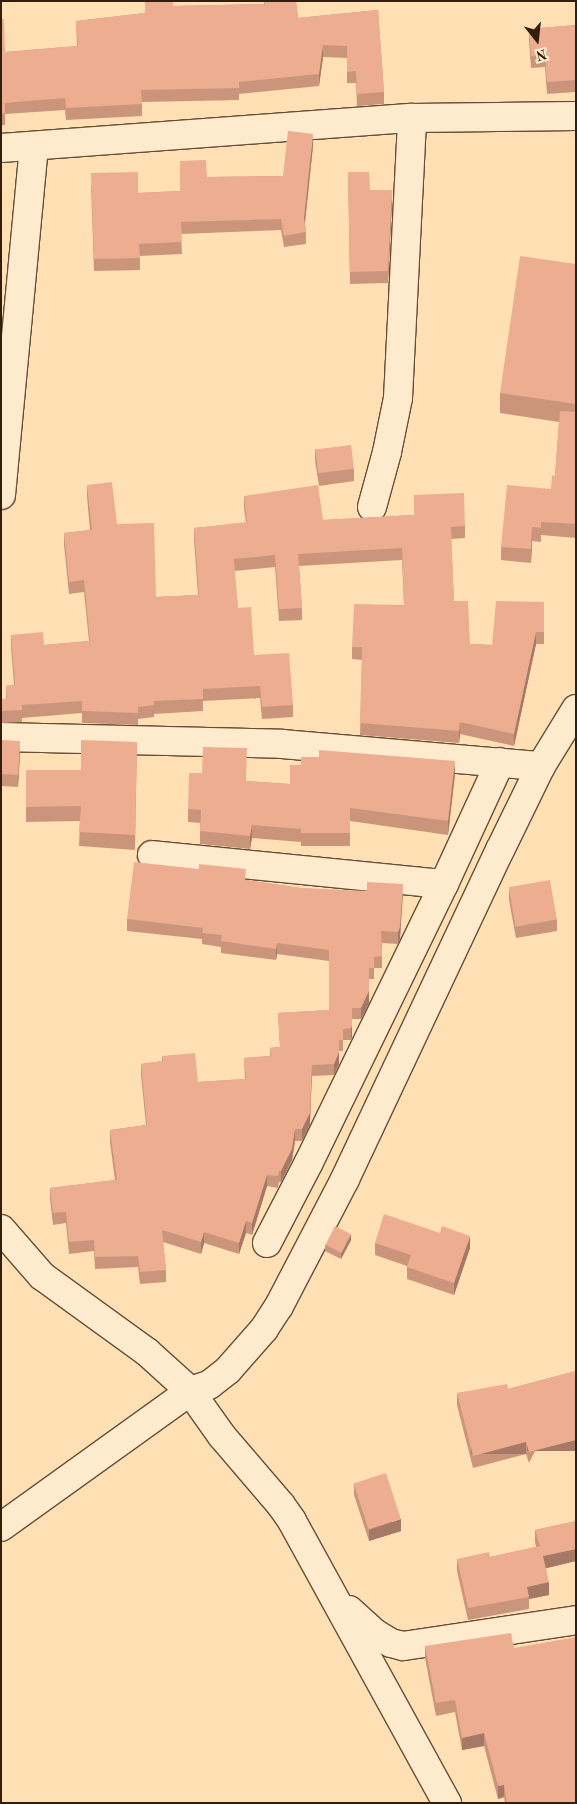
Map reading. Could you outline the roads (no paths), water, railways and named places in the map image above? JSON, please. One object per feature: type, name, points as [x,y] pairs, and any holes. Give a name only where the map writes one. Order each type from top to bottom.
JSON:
[{"type":"street","points":[[1,148],[34,148],[412,118],[576,116]]},
{"type":"street","points":[[372,507],[388,452],[398,398],[412,118]]},
{"type":"street","points":[[1,494],[34,148]]},
{"type":"street","points":[[1,1527],[190,1391],[209,1386],[228,1370],[264,1329],[279,1306],[345,1179],[415,1028],[541,766],[576,709]]},
{"type":"street","points":[[1,737],[282,744],[541,766]]},
{"type":"street","points":[[267,1243],[309,1162],[444,884],[500,762]]},
{"type":"street","points":[[152,855],[444,884]]},
{"type":"street","points":[[1,1229],[42,1276],[147,1352],[190,1391],[222,1436],[292,1521],[447,1803]]},
{"type":"street","points":[[334,1597],[376,1634],[391,1643],[403,1646],[576,1620]]}]
